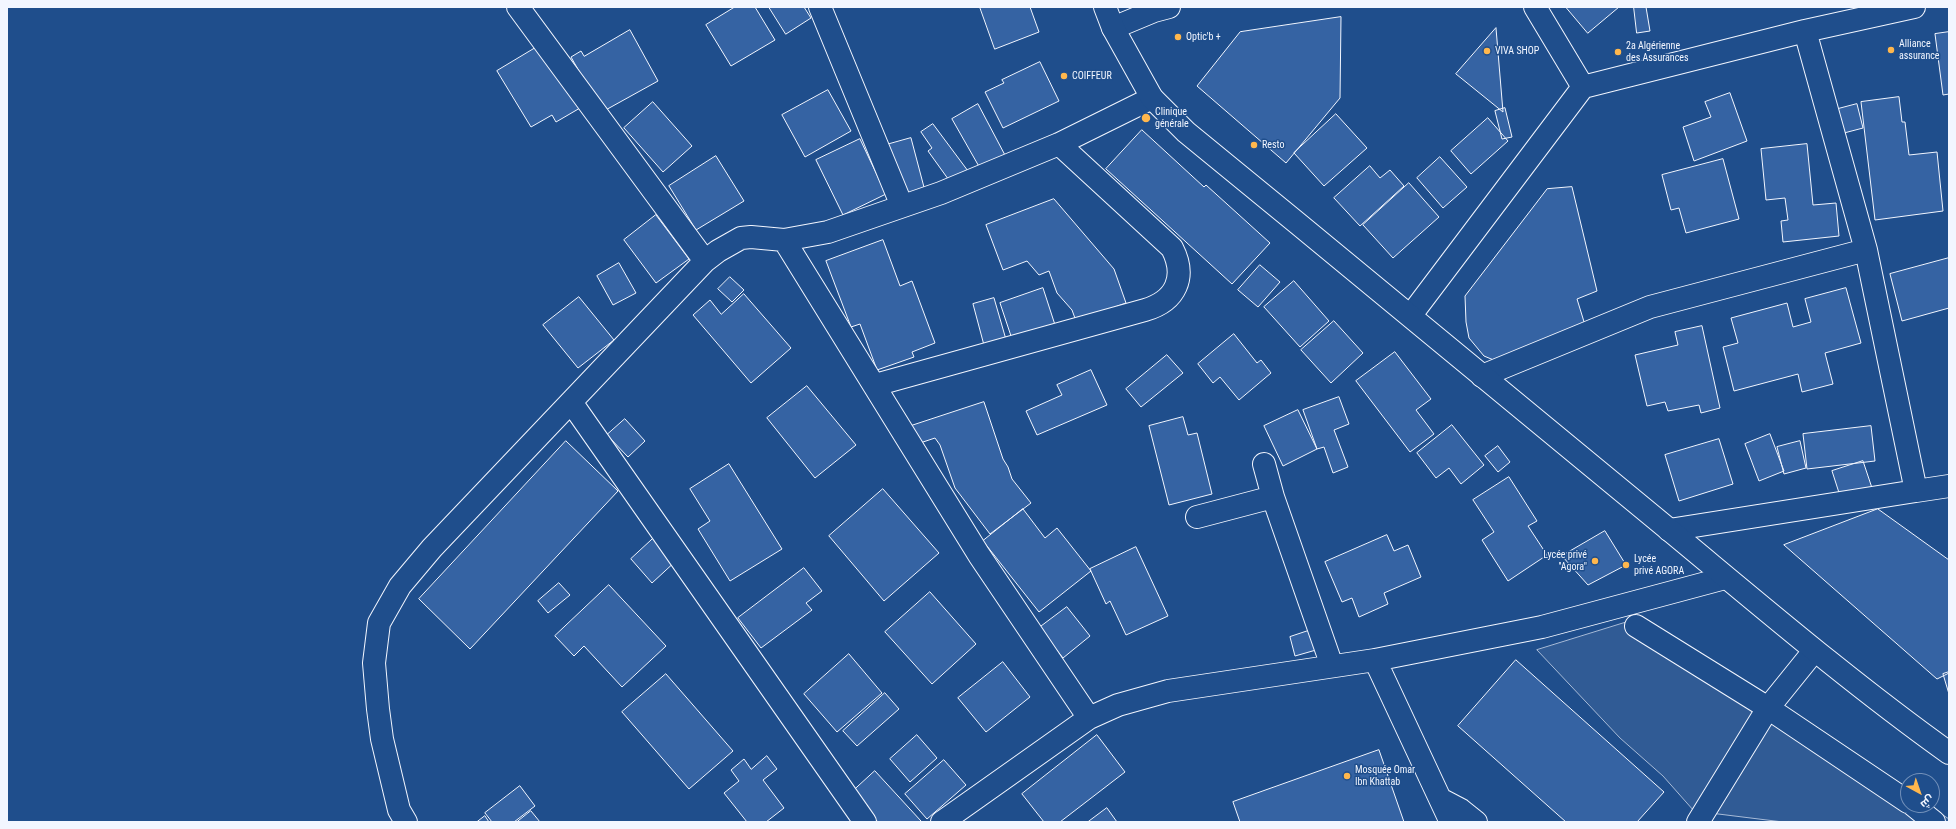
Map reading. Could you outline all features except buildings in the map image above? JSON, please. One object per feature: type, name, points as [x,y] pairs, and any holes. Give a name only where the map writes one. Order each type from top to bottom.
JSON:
[{"type":"street","points":[[518,7],[704,261]]},
{"type":"street","points":[[820,7],[902,206]]},
{"type":"street","points":[[1105,7],[1113,28],[1152,98],[1186,132],[1411,315],[1482,376],[1814,651],[1949,753]]},
{"type":"street","points":[[1113,28],[1154,11],[1169,7]]},
{"type":"street","points":[[1535,7],[1583,88]]},
{"type":"street","points":[[1411,315],[1583,88],[1805,31],[1914,7]]},
{"type":"street","points":[[1805,31],[1866,250],[1916,491]]},
{"type":"street","points":[[406,822],[399,810],[382,740],[374,663],[380,623],[400,586],[432,548],[704,261],[741,238],[751,237],[784,240],[828,232],[982,177],[1060,144],[1152,98]]},
{"type":"street","points":[[875,385],[1145,310],[1158,306],[1169,298],[1176,287],[1180,274],[1178,260],[1172,248],[1060,144]]},
{"type":"street","points":[[784,240],[979,554],[1089,718]]},
{"type":"street","points":[[1482,376],[1650,307],[1866,250]]},
{"type":"street","points":[[571,402],[865,822]]},
{"type":"street","points":[[1264,464],[1273,497],[1332,666]]},
{"type":"street","points":[[1668,530],[1949,486]]},
{"type":"street","points":[[1197,517],[1273,497]]},
{"type":"street","points":[[942,822],[1089,718],[1118,704],[1168,691],[1375,660],[1542,627],[1725,578]]},
{"type":"street","points":[[1636,626],[1768,708],[1900,797]]},
{"type":"street","points":[[1698,822],[1768,708],[1814,651]]},
{"type":"street","points":[[1375,660],[1450,822]]},
{"type":"street","points":[[1440,799],[1461,810],[1476,822]]},
{"type":"street","points":[[1923,813],[1934,822]]},
{"type":"shaded area","points":[[1640,618],[1900,787],[1900,813],[1940,813],[1949,819],[1949,822],[1783,822],[1694,811],[1663,776],[1620,738],[1537,650]]},
{"type":"place","name":"Optic'b +","points":[[1178,37]]},
{"type":"place","name":"Alliance assurance","points":[[1891,50]]},
{"type":"place","name":"VIVA SHOP","points":[[1487,51]]},
{"type":"place","name":"2a Algérienne des Assurances","points":[[1618,52]]},
{"type":"place","name":"COIFFEUR","points":[[1064,76]]},
{"type":"place","name":"Clinique générale","points":[[1146,118]]},
{"type":"place","name":"Resto","points":[[1254,145]]},
{"type":"place","name":"Lycée privé ''Agora\"","points":[[1595,561]]},
{"type":"place","name":"Lycée privé AGORA","points":[[1626,565]]},
{"type":"place","name":"Mosquée Omar Ibn Khattab","points":[[1347,776]]}]
